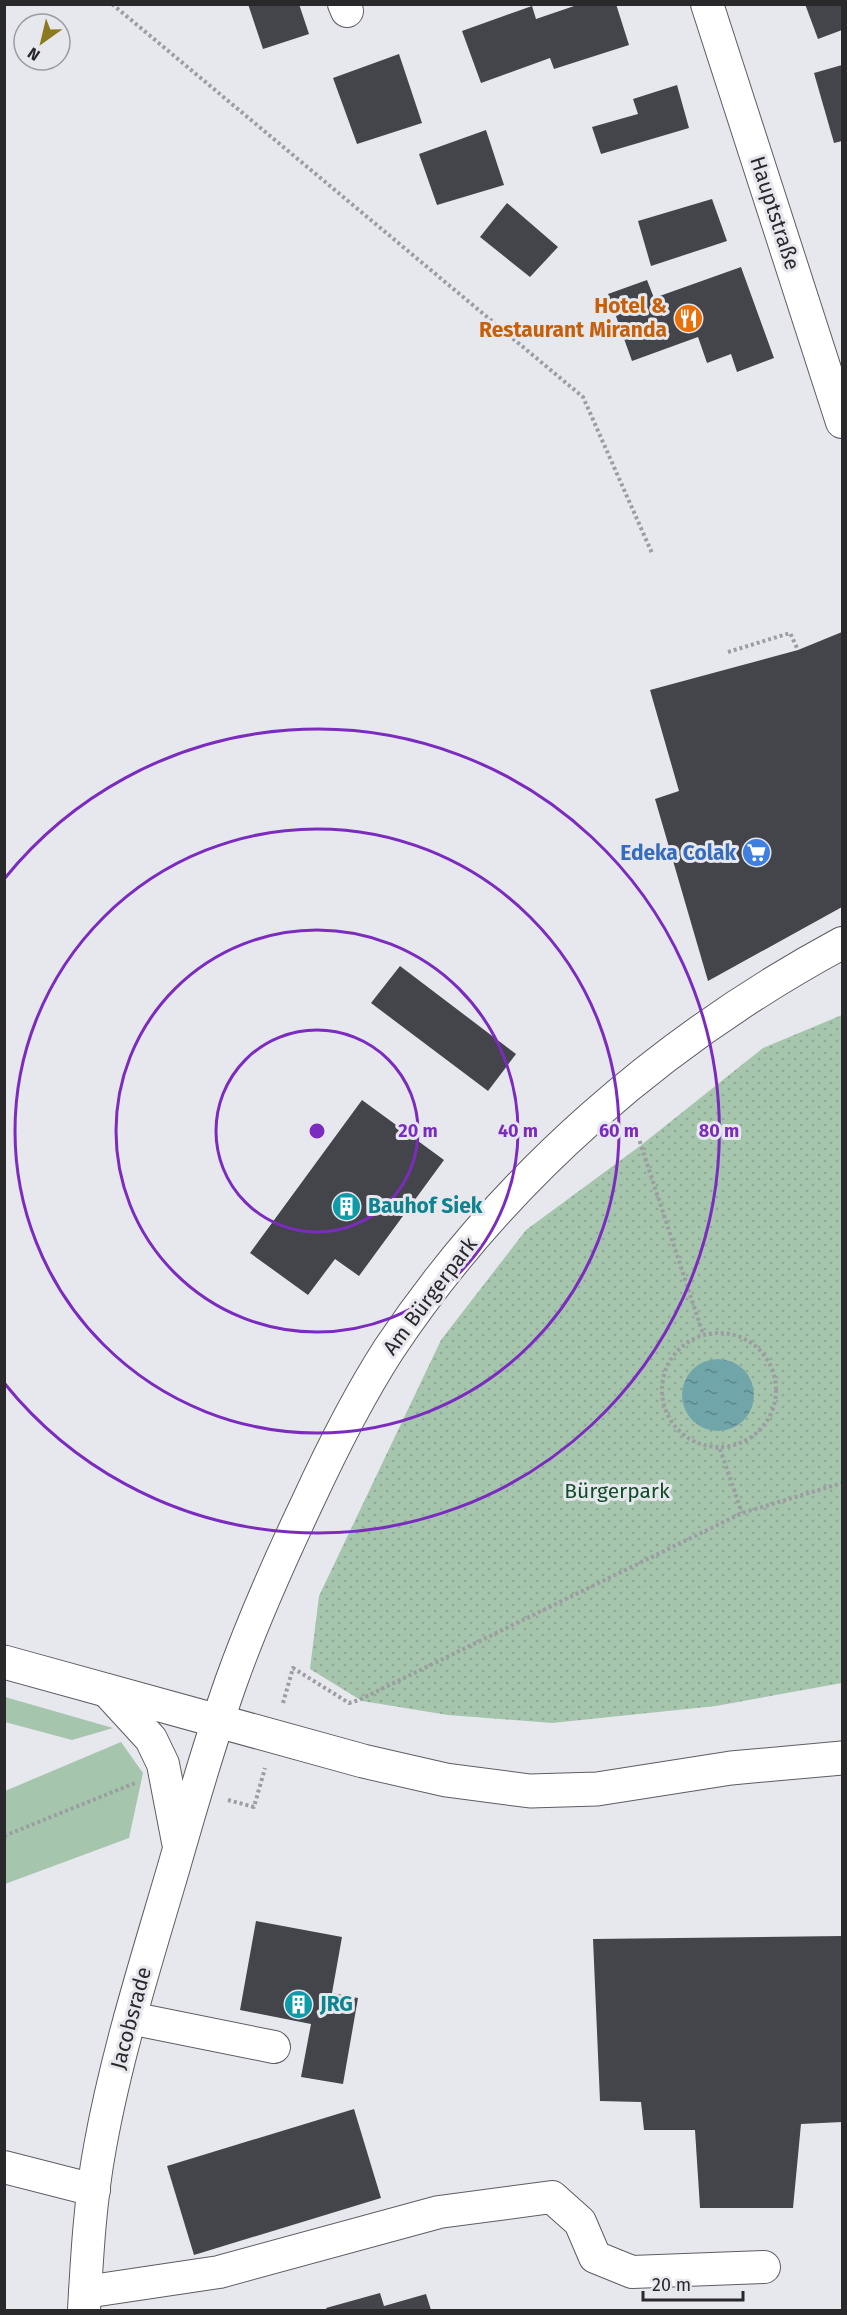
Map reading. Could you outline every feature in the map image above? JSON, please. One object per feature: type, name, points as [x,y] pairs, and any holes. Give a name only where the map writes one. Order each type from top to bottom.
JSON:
[{"type":"main road","points":[[4,1662],[426,1775],[530,1791],[597,1789],[731,1768],[843,1758]]},
{"type":"street","name":"Hauptstraße","points":[[708,4],[843,422]]},
{"type":"street","name":"Am Bürgerpark","points":[[218,1721],[276,1569],[341,1433],[387,1352],[446,1272],[540,1164],[623,1090],[681,1045],[810,960],[843,943]]},
{"type":"street","points":[[106,1690],[151,1739],[163,1764],[182,1787]]},
{"type":"street","name":"Jacobsrade","points":[[85,2301],[94,2190],[117,2065],[179,1848],[182,1787],[218,1721]]},
{"type":"street","points":[[130,2018],[274,2047]]},
{"type":"street","points":[[4,2167],[94,2190]]},
{"type":"street","points":[[85,2301],[219,2272],[439,2212],[552,2197],[580,2222],[595,2257],[633,2272],[764,2267]]},
{"type":"path","points":[[112,4],[583,397],[652,554]]},
{"type":"path","points":[[728,652],[790,633],[798,650]]},
{"type":"path","points":[[623,1090],[703,1334]]},
{"type":"path","points":[[731,1333],[756,1345],[773,1368],[777,1396],[768,1422],[747,1441],[720,1449],[696,1444],[677,1430],[664,1410],[661,1387],[667,1364],[682,1345],[703,1334],[731,1333]]},
{"type":"path","points":[[720,1449],[742,1513]]},
{"type":"path","points":[[349,1703],[554,1607],[742,1513],[843,1483]]},
{"type":"path","points":[[4,1836],[149,1777],[254,1807]]},
{"type":"green space","name":"Bürgerpark","points":[[842,1015],[842,1683],[716,1706],[552,1723],[448,1715],[362,1701],[310,1669],[319,1596],[441,1340],[526,1230],[640,1146],[763,1048]]},
{"type":"green space","points":[[4,1697],[113,1728],[72,1740],[5,1722]]},
{"type":"green space","points":[[121,1742],[143,1773],[129,1838],[5,1884],[5,1791]]},
{"type":"water","points":[[718,1359],[738,1365],[748,1375],[754,1395],[748,1415],[738,1425],[718,1431],[698,1425],[688,1415],[682,1395],[688,1375],[698,1365]]},
{"type":"building","points":[[248,4],[299,4],[309,34],[263,49]]},
{"type":"building","points":[[580,4],[616,4],[629,45],[554,69],[550,58],[481,83],[462,31],[532,6],[536,19]]},
{"type":"building","points":[[805,4],[842,4],[842,30],[818,39]]},
{"type":"building","points":[[399,54],[422,123],[357,144],[333,78]]},
{"type":"building","points":[[842,65],[842,141],[834,143],[814,73]]},
{"type":"building","points":[[677,85],[689,128],[601,154],[592,127],[638,114],[633,99]]},
{"type":"building","points":[[486,130],[504,185],[437,205],[419,154]]},
{"type":"building","points":[[712,199],[727,241],[651,266],[638,221]]},
{"type":"building","points":[[507,203],[558,247],[530,277],[480,237]]},
{"type":"building","name":"Hotel & Restaurant Miranda","points":[[741,267],[774,358],[737,372],[731,354],[707,363],[698,337],[632,361],[608,294],[647,280],[654,298]]},
{"type":"building","name":"Edeka Colak","points":[[842,632],[842,907],[708,981],[655,799],[679,791],[650,690],[798,650]]},
{"type":"building","points":[[400,966],[516,1054],[488,1091],[371,1003]]},
{"type":"building","name":"Bauhof Siek","points":[[362,1100],[444,1160],[359,1276],[335,1259],[308,1295],[250,1253]]},
{"type":"building","name":"JRG","points":[[256,1921],[342,1937],[332,1993],[358,1998],[343,2084],[301,2077],[311,2024],[240,2010]]},
{"type":"building","points":[[842,1936],[842,2122],[801,2124],[793,2208],[700,2208],[695,2130],[644,2130],[641,2102],[600,2101],[593,1939]]},
{"type":"building","points":[[354,2109],[381,2198],[194,2255],[167,2166]]},
{"type":"building","points":[[380,2293],[384,2306],[426,2294],[431,2310],[327,2310],[326,2308]]},
{"type":"place","name":"Hotel & Restaurant Miranda","points":[[688,318]]},
{"type":"place","name":"Edeka Colak","points":[[757,853]]},
{"type":"place","name":"Bauhof Siek","points":[[347,1206]]},
{"type":"place","name":"JRG","points":[[299,2004]]}]
